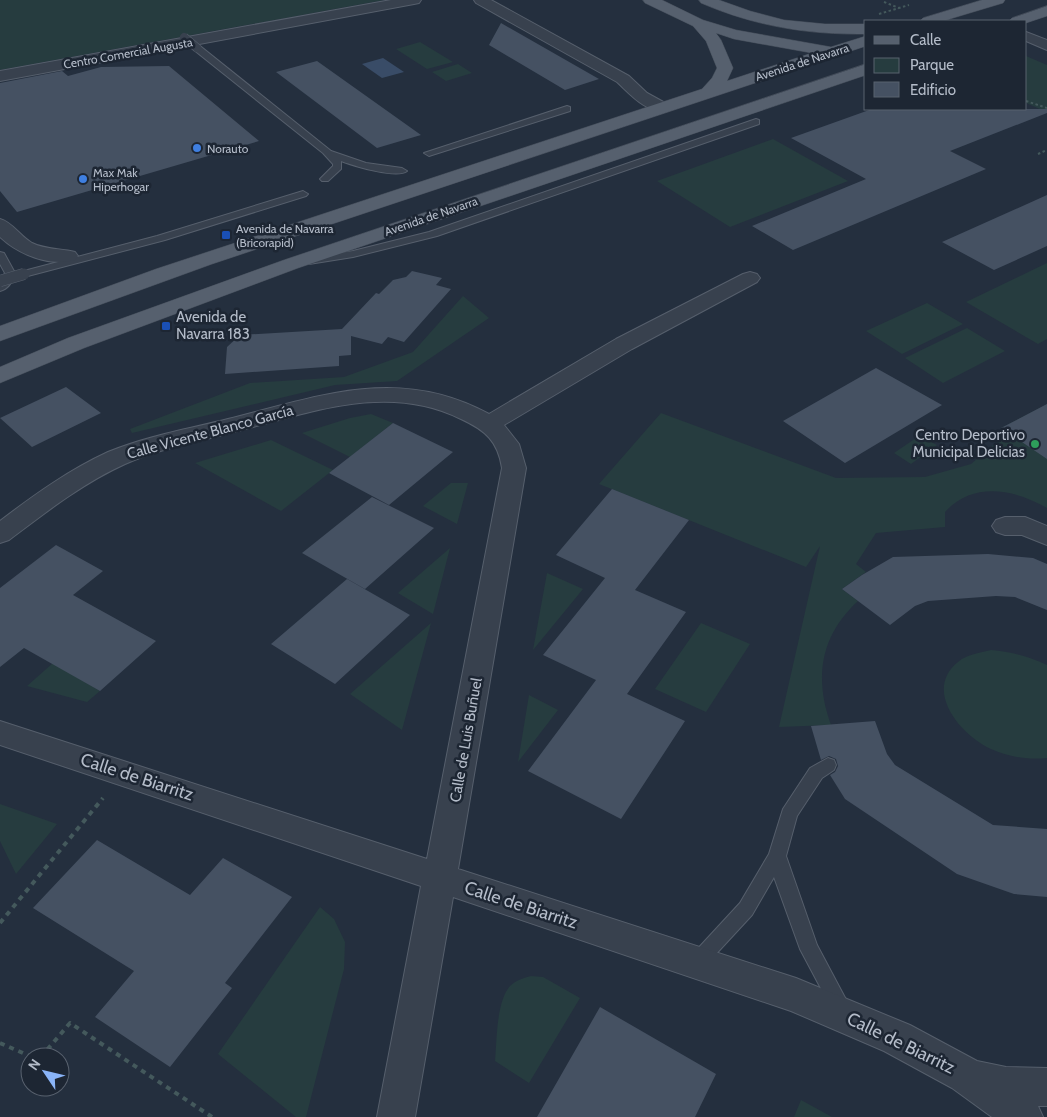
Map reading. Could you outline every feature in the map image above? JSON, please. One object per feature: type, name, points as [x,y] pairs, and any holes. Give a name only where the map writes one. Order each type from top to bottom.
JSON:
[{"type":"main road","points":[[650,0],[698,23],[753,38],[864,57]]},
{"type":"main road","points":[[706,0],[725,9],[762,20],[800,26],[864,29]]},
{"type":"main road","points":[[931,20],[998,0]]},
{"type":"main road","points":[[1020,20],[1047,12]]},
{"type":"main road","points":[[698,23],[713,40],[725,68],[719,80],[708,91]]},
{"type":"main road","points":[[800,26],[821,38],[832,52],[830,66],[821,84]]},
{"type":"main road","name":"Avenida de Navarra","points":[[0,334],[111,292],[708,91],[864,43]]},
{"type":"main road","name":"Avenida de Navarra","points":[[0,376],[85,340],[291,264],[864,70]]},
{"type":"street","name":"Centro Comercial Augusta","points":[[0,76],[414,0]]},
{"type":"street","points":[[481,0],[623,79],[641,96],[661,107]]},
{"type":"street","points":[[1027,36],[1047,45]]},
{"type":"street","points":[[0,225],[16,242],[26,248],[40,253],[68,256]]},
{"type":"street","points":[[488,424],[624,344],[750,278]]},
{"type":"street","name":"Calle Vicente Blanco García","points":[[0,534],[45,501],[96,468],[144,448],[351,396],[414,395],[440,400]]},
{"type":"street","name":"Calle de Luis Buñuel","points":[[396,1117],[441,878],[514,468],[513,454],[507,440],[488,424],[468,412],[440,400]]},
{"type":"street","points":[[1005,526],[1025,526],[1047,536]]},
{"type":"street","name":"Calle de Biarritz","points":[[0,732],[796,995],[897,1038],[965,1075],[1024,1117]]},
{"type":"street","points":[[965,1075],[1006,1086],[1047,1087]]},
{"type":"lane","points":[[184,37],[336,161],[338,167],[325,179]]},
{"type":"lane","points":[[429,153],[567,109]]},
{"type":"lane","points":[[291,264],[352,254],[433,234],[756,122]]},
{"type":"lane","points":[[326,151],[364,166],[402,171]]},
{"type":"lane","points":[[0,281],[161,238],[303,194]]},
{"type":"lane","points":[[0,255],[10,273],[8,280],[0,288]]},
{"type":"lane","points":[[24,274],[68,256]]},
{"type":"lane","points":[[696,962],[746,909],[777,856],[789,814],[816,773],[828,765]]},
{"type":"lane","points":[[777,856],[809,949],[845,1015]]},
{"type":"path","points":[[884,2],[899,8]]},
{"type":"path","points":[[1027,101],[1047,108]]},
{"type":"path","points":[[1038,154],[1047,150]]},
{"type":"path","points":[[0,922],[124,772]]},
{"type":"path","points":[[50,1047],[70,1023],[212,1117]]},
{"type":"path","points":[[0,1043],[20,1052]]},
{"type":"green space","points":[[0,0],[384,0],[0,70]]},
{"type":"green space","points":[[420,42],[453,62],[427,69],[396,49]]},
{"type":"green space","points":[[1027,56],[1047,65],[1047,112],[1027,103]]},
{"type":"green space","points":[[458,64],[472,73],[446,81],[432,72]]},
{"type":"green space","points":[[773,139],[848,181],[730,227],[657,181]]},
{"type":"green space","points":[[1047,263],[1047,339],[1038,344],[966,302]]},
{"type":"green space","points":[[463,296],[489,318],[397,381],[335,385],[132,433],[130,429],[250,383],[344,377],[413,352]]},
{"type":"green space","points":[[927,303],[963,324],[902,354],[866,331]]},
{"type":"green space","points":[[967,328],[1005,351],[943,383],[905,358]]},
{"type":"green space","points":[[1047,404],[1047,508],[1021,496],[994,491],[981,492],[956,502],[945,512],[945,527],[876,533],[856,564],[866,572],[842,589],[858,601],[845,614],[835,629],[828,643],[824,658],[822,674],[823,691],[831,725],[779,727],[820,546],[806,567],[599,484],[661,413],[836,478],[925,477],[971,464],[998,441],[1001,428]]},
{"type":"green space","points":[[371,414],[393,423],[350,457],[302,433],[350,418]]},
{"type":"green space","points":[[919,436],[937,445],[911,464],[894,453]]},
{"type":"green space","points":[[271,440],[333,470],[281,511],[195,463]]},
{"type":"green space","points":[[451,483],[468,483],[457,524],[423,506]]},
{"type":"green space","points":[[450,548],[433,614],[398,593]]},
{"type":"green space","points":[[547,573],[583,589],[533,650]]},
{"type":"green space","points":[[431,623],[402,730],[350,694]]},
{"type":"green space","points":[[701,623],[750,644],[706,712],[655,689]]},
{"type":"green space","points":[[991,650],[1020,655],[1047,665],[1047,758],[1032,759],[1018,757],[991,749],[968,733],[950,711],[945,698],[944,685],[948,673],[965,657]]},
{"type":"green space","points":[[53,663],[100,691],[87,702],[27,686]]},
{"type":"green space","points":[[529,695],[558,710],[518,762]]},
{"type":"green space","points":[[0,804],[57,824],[16,874],[0,841]]},
{"type":"green space","points":[[320,907],[334,919],[345,942],[344,969],[306,1117],[296,1117],[218,1054]]},
{"type":"green space","points":[[531,976],[543,977],[580,998],[529,1083],[495,1061],[498,1022],[505,993],[515,982]]},
{"type":"green space","points":[[801,1100],[832,1117],[794,1117]]},
{"type":"water","points":[[383,58],[404,72],[382,78],[362,64]]},
{"type":"building","points":[[501,23],[599,79],[565,90],[489,45]]},
{"type":"building","points":[[317,61],[421,135],[377,148],[276,72]]},
{"type":"building","points":[[169,66],[259,141],[17,212],[0,191],[0,83],[62,71],[68,76],[101,67]]},
{"type":"building","points":[[1047,109],[1047,113],[950,151],[986,169],[793,250],[752,226],[866,179],[791,138],[869,110]]},
{"type":"building","points":[[1047,195],[1047,246],[994,270],[942,242]]},
{"type":"building","points":[[412,271],[442,278],[436,285],[451,289],[404,342],[388,337],[382,344],[351,336],[351,355],[339,356],[339,366],[225,374],[227,347],[240,335],[342,329],[376,293],[379,294],[393,280],[406,277]]},
{"type":"building","points":[[876,368],[942,405],[845,463],[783,421]]},
{"type":"building","points":[[66,387],[101,413],[32,447],[0,418]]},
{"type":"building","name":"Centro Deportivo Municipal Delicias","points":[[1047,404],[1047,459],[1001,428]]},
{"type":"building","points":[[393,423],[453,452],[389,505],[329,473]]},
{"type":"building","points":[[612,489],[689,520],[635,590],[686,612],[627,694],[685,721],[621,819],[528,771],[596,680],[543,655],[605,578],[556,555]]},
{"type":"building","points":[[372,497],[434,528],[365,589],[302,553]]},
{"type":"building","points":[[56,545],[103,571],[73,595],[156,641],[100,691],[24,648],[0,667],[0,588]]},
{"type":"building","points":[[988,554],[1033,558],[1047,564],[1047,610],[1015,597],[996,596],[928,601],[915,606],[890,625],[842,589],[893,557]]},
{"type":"building","points":[[347,579],[410,615],[335,684],[271,644]]},
{"type":"building","points":[[875,721],[887,754],[895,765],[993,825],[1047,829],[1047,897],[1014,894],[957,874],[845,799],[830,775],[835,772],[838,766],[836,759],[829,756],[821,760],[811,726]]},
{"type":"building","points":[[97,840],[190,895],[223,858],[292,897],[225,983],[232,988],[170,1067],[95,1017],[134,971],[33,908]]},
{"type":"building","points":[[600,1007],[716,1074],[695,1117],[537,1117]]},
{"type":"place","name":"Norauto","points":[[197,148]]},
{"type":"place","name":"Max Mak Hiperhogar","points":[[83,179]]},
{"type":"place","name":"Avenida de Navarra (Bricorapid)","points":[[226,235]]},
{"type":"place","name":"Avenida de Navarra 183","points":[[166,326]]},
{"type":"place","name":"Centro Deportivo Municipal Delicias","points":[[1035,444]]}]
